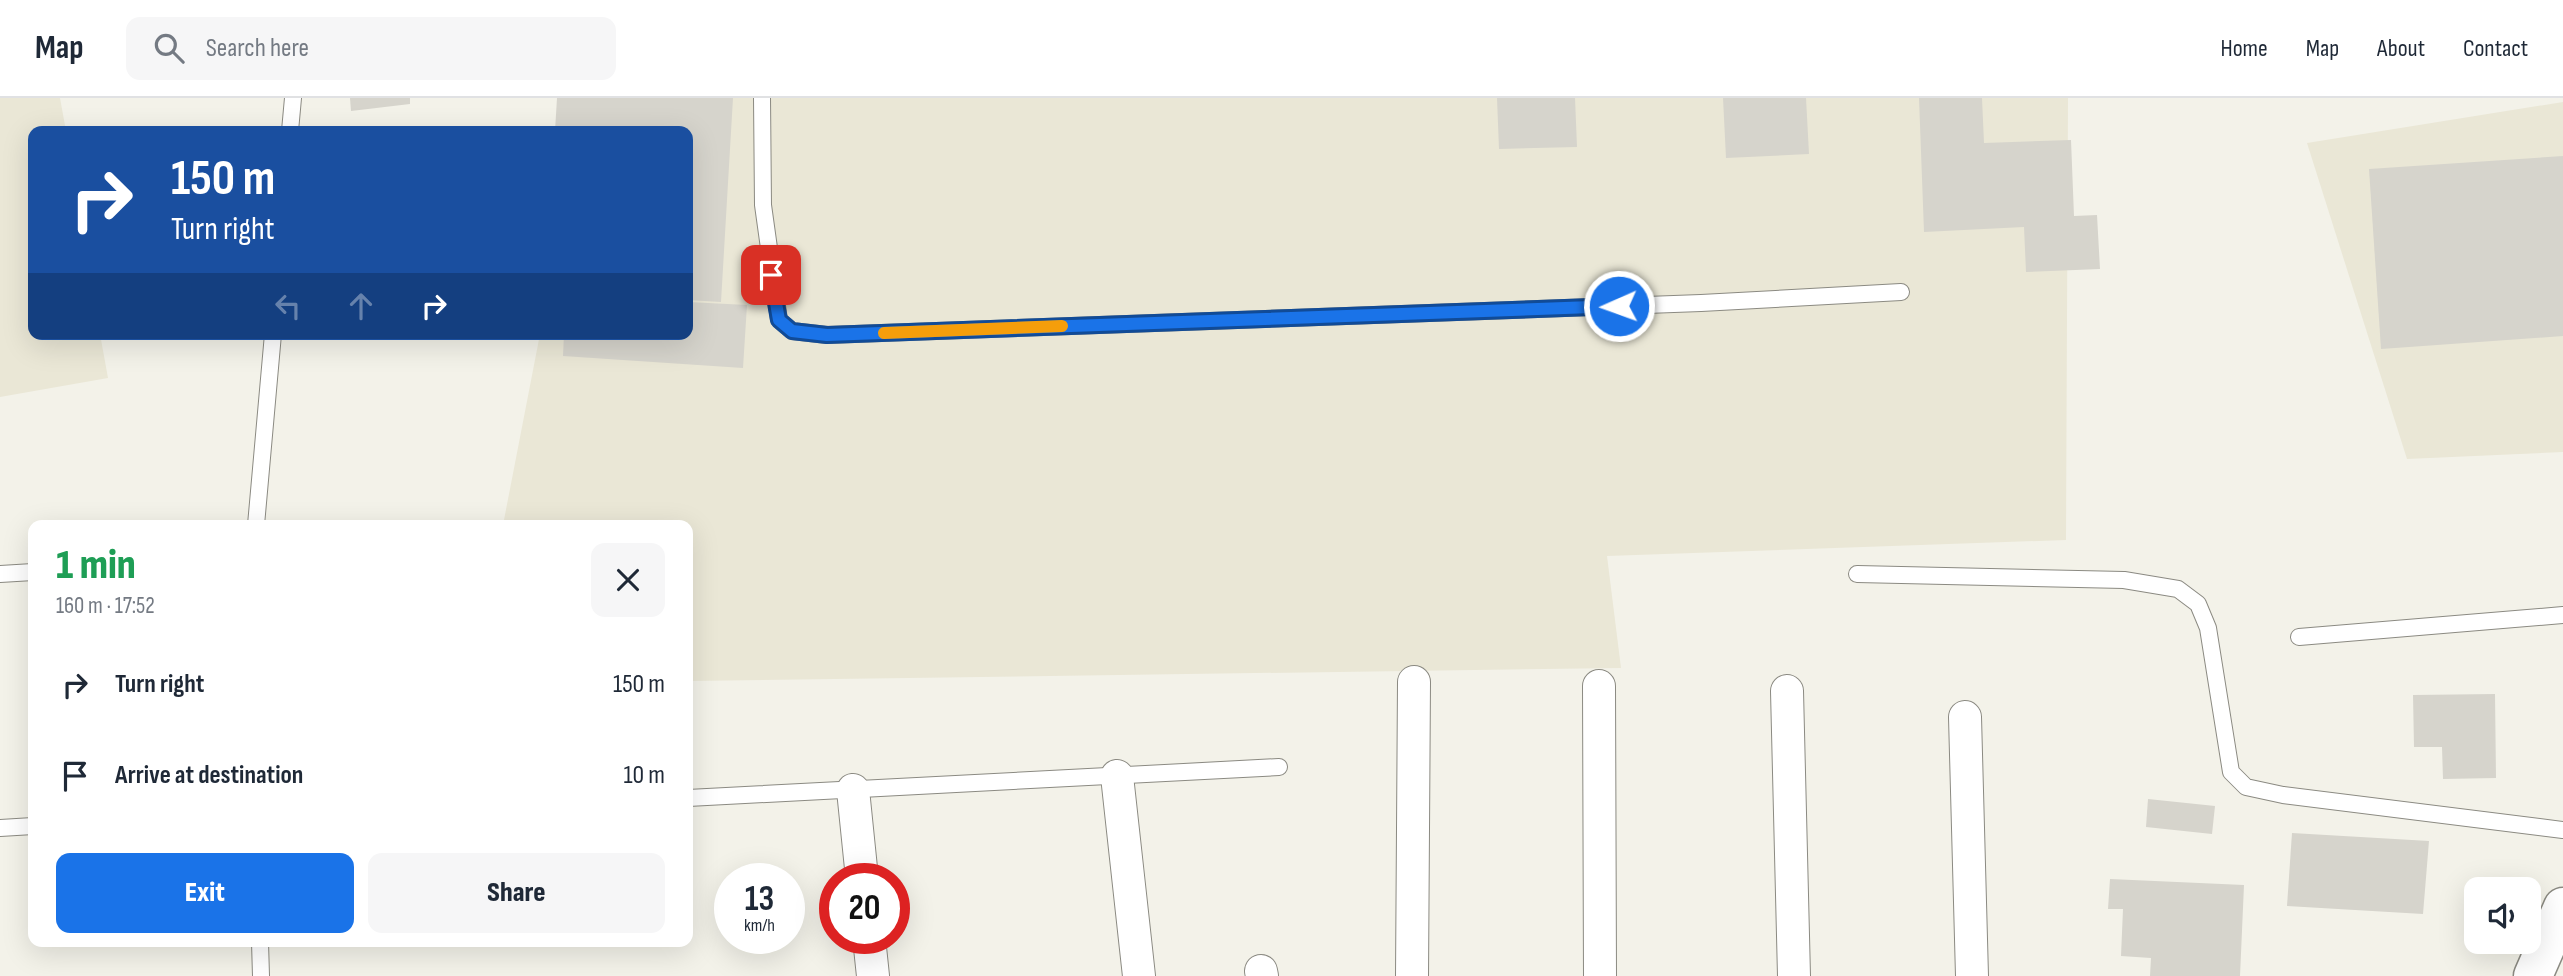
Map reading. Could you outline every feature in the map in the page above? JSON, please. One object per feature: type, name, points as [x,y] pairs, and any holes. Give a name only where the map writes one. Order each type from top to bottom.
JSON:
[{"type":"street","points":[[1412,976],[1414,682]]},
{"type":"street","points":[[1600,686],[1600,976]]},
{"type":"street","points":[[1787,691],[1794,976]]},
{"type":"street","points":[[1965,717],[1972,976]]},
{"type":"street","points":[[1117,776],[1139,976]]},
{"type":"street","points":[[853,790],[860,863]]},
{"type":"street","points":[[2533,976],[2563,906]]},
{"type":"street","points":[[871,954],[873,976]]},
{"type":"lane","points":[[290,126],[293,98]]},
{"type":"lane","points":[[762,98],[763,205],[774,299],[779,320],[792,331],[827,335],[1701,303],[1901,292]]},
{"type":"lane","points":[[256,520],[271,340]]},
{"type":"lane","points":[[0,574],[28,572]]},
{"type":"lane","points":[[1857,574],[2124,580],[2178,589],[2198,604],[2208,628],[2231,772],[2246,787],[2283,795],[2563,830]]},
{"type":"lane","points":[[2299,637],[2563,615]]},
{"type":"lane","points":[[693,798],[1279,767]]},
{"type":"lane","points":[[0,828],[28,826]]},
{"type":"lane","points":[[260,947],[261,976]]},
{"type":"shaded area","points":[[0,98],[60,98],[65,126],[28,126],[28,340],[101,340],[108,378],[0,397]]},
{"type":"shaded area","points":[[587,98],[2068,98],[2066,540],[1607,556],[1621,668],[693,681],[693,520],[504,520],[539,340],[693,340],[693,126],[581,126]]},
{"type":"shaded area","points":[[2563,102],[2563,452],[2407,459],[2307,143]]},
{"type":"building","points":[[350,98],[410,98],[410,104],[351,111]]},
{"type":"building","points":[[557,98],[733,98],[721,302],[693,300],[693,126],[555,126]]},
{"type":"building","points":[[1497,98],[1575,98],[1577,147],[1499,149]]},
{"type":"building","points":[[1723,98],[1806,98],[1809,154],[1726,158]]},
{"type":"building","points":[[1919,98],[1982,98],[1984,143],[2071,140],[2074,216],[2097,215],[2100,269],[2026,272],[2024,227],[1924,232]]},
{"type":"building","points":[[2563,156],[2563,336],[2381,349],[2369,169]]},
{"type":"building","points":[[693,302],[747,305],[743,368],[563,356],[564,340],[693,340]]},
{"type":"building","points":[[2495,694],[2496,778],[2443,779],[2442,747],[2414,747],[2413,695]]},
{"type":"building","points":[[2148,799],[2215,806],[2212,834],[2146,827]]},
{"type":"building","points":[[2292,833],[2429,841],[2423,914],[2287,906]]},
{"type":"building","points":[[2110,879],[2244,885],[2240,976],[2150,976],[2151,958],[2121,956],[2123,909],[2108,909]]},
{"type":"slow traffic","points":[[884,333],[1062,326]]},
{"type":"route","points":[[771,275],[779,320],[792,331],[827,335],[1619,306]]}]
